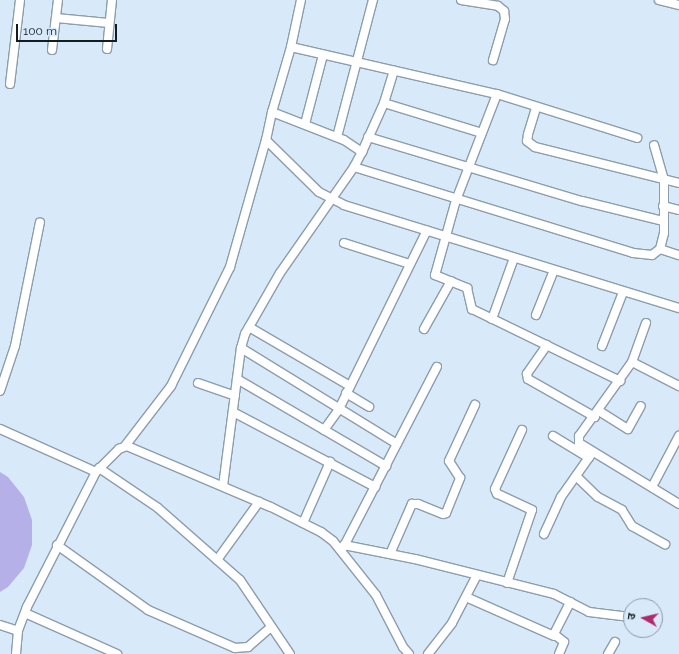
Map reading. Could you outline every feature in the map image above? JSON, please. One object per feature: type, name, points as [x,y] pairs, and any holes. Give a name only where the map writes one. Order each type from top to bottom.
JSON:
[{"type":"street","points":[[10,84],[20,0]]},
{"type":"street","points":[[52,50],[58,0]]},
{"type":"street","points":[[107,49],[112,0]]},
{"type":"street","points":[[16,654],[18,631],[25,613],[57,545],[98,470],[125,446],[171,386],[230,267],[291,48],[301,0]]},
{"type":"street","points":[[337,137],[359,61],[373,0]]},
{"type":"street","points":[[461,0],[491,2],[504,11],[505,19],[493,60]]},
{"type":"street","points":[[659,0],[679,5]]},
{"type":"street","points":[[56,18],[109,23]]},
{"type":"street","points":[[291,48],[359,61],[496,94],[536,108],[637,138]]},
{"type":"street","points":[[305,124],[324,55]]},
{"type":"street","points":[[223,486],[241,348],[249,327],[280,273],[330,199],[354,167],[384,103],[394,70]]},
{"type":"street","points":[[496,94],[468,166],[444,235],[435,273],[438,277],[467,288],[470,307],[620,381]]},
{"type":"street","points":[[384,103],[482,133]]},
{"type":"street","points":[[536,108],[527,141],[535,147],[679,183]]},
{"type":"street","points":[[272,112],[337,137],[362,152]]},
{"type":"street","points":[[368,137],[582,201],[663,221]]},
{"type":"street","points":[[266,140],[319,192],[330,199],[514,258],[679,308]]},
{"type":"street","points":[[354,167],[456,200],[633,253],[652,255],[660,249],[664,233],[664,180],[654,145]]},
{"type":"street","points":[[663,206],[679,210]]},
{"type":"street","points":[[0,391],[15,346],[40,222]]},
{"type":"street","points":[[324,430],[339,409],[427,230]]},
{"type":"street","points":[[344,243],[410,264]]},
{"type":"street","points":[[660,249],[679,254]]},
{"type":"street","points":[[492,319],[514,258]]},
{"type":"street","points":[[536,315],[554,270]]},
{"type":"street","points":[[424,329],[450,282]]},
{"type":"street","points":[[602,346],[623,292]]},
{"type":"street","points":[[590,455],[580,446],[579,439],[632,362],[646,323]]},
{"type":"street","points":[[249,327],[348,390],[369,407]]},
{"type":"street","points":[[547,345],[527,374],[528,379],[628,429],[641,406]]},
{"type":"street","points":[[241,348],[397,444]]},
{"type":"street","points":[[632,362],[679,386]]},
{"type":"street","points":[[343,548],[437,367]]},
{"type":"street","points":[[237,379],[386,466]]},
{"type":"street","points":[[198,383],[235,396]]},
{"type":"street","points":[[390,554],[412,504],[418,504],[443,514],[446,513],[460,478],[449,461],[475,405]]},
{"type":"street","points":[[233,412],[375,487]]},
{"type":"street","points":[[0,429],[98,470],[158,508],[240,580],[290,654]]},
{"type":"street","points":[[507,583],[532,510],[497,494],[495,489],[522,430]]},
{"type":"street","points":[[553,436],[678,501]]},
{"type":"street","points":[[652,487],[679,436]]},
{"type":"street","points":[[125,446],[223,486],[328,536],[343,548],[376,595],[403,647],[410,654]]},
{"type":"street","points":[[544,534],[559,502],[590,455]]},
{"type":"street","points":[[303,523],[330,462]]},
{"type":"street","points":[[576,476],[598,498],[622,510],[632,526],[665,544]]},
{"type":"street","points":[[217,560],[259,502]]},
{"type":"street","points":[[57,545],[148,610],[235,648],[248,647],[271,627]]},
{"type":"street","points":[[343,548],[390,554],[477,575],[554,594],[588,612],[623,616]]},
{"type":"street","points":[[428,654],[452,624],[477,575]]},
{"type":"street","points":[[466,597],[554,636],[564,642],[559,654]]},
{"type":"street","points":[[554,636],[570,602]]},
{"type":"street","points":[[25,613],[117,654]]},
{"type":"street","points":[[0,625],[18,631]]},
{"type":"street","points":[[608,654],[615,642]]},
{"type":"shaded area","points":[[0,472],[8,477],[24,497],[32,520],[32,545],[24,568],[8,587],[0,592]]}]
